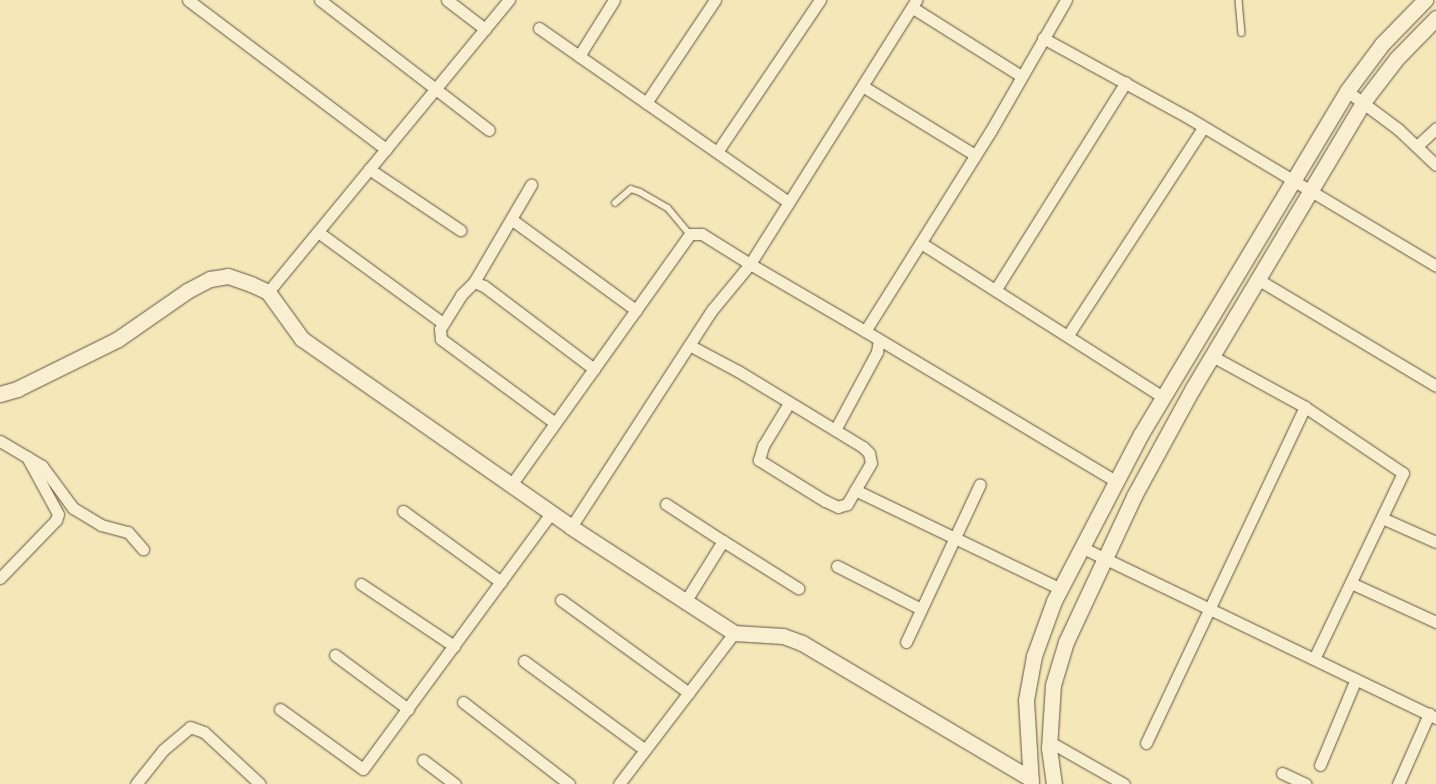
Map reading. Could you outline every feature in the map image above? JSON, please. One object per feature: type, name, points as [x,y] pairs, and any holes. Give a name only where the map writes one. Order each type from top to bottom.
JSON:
[{"type":"street","points":[[188,0],[386,149]]},
{"type":"street","points":[[320,0],[489,130]]},
{"type":"street","points":[[447,0],[485,29]]},
{"type":"street","points":[[268,292],[509,0]]},
{"type":"street","points":[[579,56],[614,0]]},
{"type":"street","points":[[646,103],[715,0]]},
{"type":"street","points":[[717,152],[820,0]]},
{"type":"street","points":[[865,331],[975,155],[1066,0]]},
{"type":"street","points":[[1031,781],[1026,700],[1034,656],[1061,589],[1116,481],[1163,397],[1347,91],[1382,44],[1425,0]]},
{"type":"street","points":[[571,527],[712,310],[750,264],[915,4],[1021,76]]},
{"type":"street","points":[[1054,784],[1050,742],[1053,685],[1066,642],[1134,496],[1212,356],[1260,280],[1364,102],[1397,58],[1436,18]]},
{"type":"street","points":[[539,28],[788,202]]},
{"type":"street","points":[[1042,38],[1126,82],[1436,266]]},
{"type":"street","points":[[996,289],[1126,82]]},
{"type":"street","points":[[864,87],[975,155]]},
{"type":"street","points":[[1347,91],[1364,102],[1417,146],[1436,165]]},
{"type":"street","points":[[1068,335],[1203,128]]},
{"type":"street","points":[[1417,146],[1436,128]]},
{"type":"street","points":[[370,169],[460,230]]},
{"type":"street","points":[[531,185],[474,282],[461,295],[443,323],[441,339],[555,423]]},
{"type":"street","points":[[511,219],[636,310]]},
{"type":"street","points":[[318,232],[443,323]]},
{"type":"street","points":[[511,485],[690,234],[702,234],[1116,481]]},
{"type":"street","points":[[921,243],[1163,397]]},
{"type":"street","points":[[0,394],[17,389],[118,339],[187,290],[210,279],[228,276],[268,292],[302,340],[571,527],[734,633],[783,636],[802,643],[1031,781]]},
{"type":"street","points":[[1260,280],[1436,386]]},
{"type":"street","points":[[474,282],[484,286],[594,369]]},
{"type":"street","points":[[835,430],[877,352],[879,340]]},
{"type":"street","points":[[689,345],[789,403],[835,430],[870,453],[871,463],[847,504],[838,507],[760,463],[759,453],[789,403]]},
{"type":"street","points":[[1212,356],[1305,407],[1403,473],[1314,659]]},
{"type":"street","points":[[1146,743],[1305,407]]},
{"type":"street","points":[[0,441],[42,466],[72,508],[101,525],[128,532],[143,549]]},
{"type":"street","points":[[0,578],[56,520],[58,514],[26,455]]},
{"type":"street","points":[[906,642],[980,484]]},
{"type":"street","points":[[855,490],[1061,589]]},
{"type":"street","points":[[666,504],[798,588]]},
{"type":"street","points":[[403,511],[500,582]]},
{"type":"street","points":[[280,709],[364,770],[552,512]]},
{"type":"street","points":[[1382,518],[1435,538]]},
{"type":"street","points":[[685,602],[723,541]]},
{"type":"street","points":[[1083,548],[1432,716],[1398,784]]},
{"type":"street","points":[[837,566],[921,609]]},
{"type":"street","points":[[1351,583],[1436,622]]},
{"type":"street","points":[[361,584],[454,646]]},
{"type":"street","points":[[561,600],[689,693]]},
{"type":"street","points":[[619,784],[734,633]]},
{"type":"street","points":[[335,655],[408,709]]},
{"type":"street","points":[[524,661],[645,750]]},
{"type":"street","points":[[1320,765],[1356,679]]},
{"type":"street","points":[[463,702],[569,784]]},
{"type":"street","points":[[141,782],[186,729],[195,728],[218,744],[260,784]]},
{"type":"street","points":[[1050,742],[1124,784]]},
{"type":"street","points":[[423,760],[455,784]]},
{"type":"street","points":[[1282,773],[1306,784]]},
{"type":"lane","points":[[1239,0],[1242,33]]},
{"type":"lane","points":[[615,203],[631,189],[640,192],[668,208],[690,234]]}]
